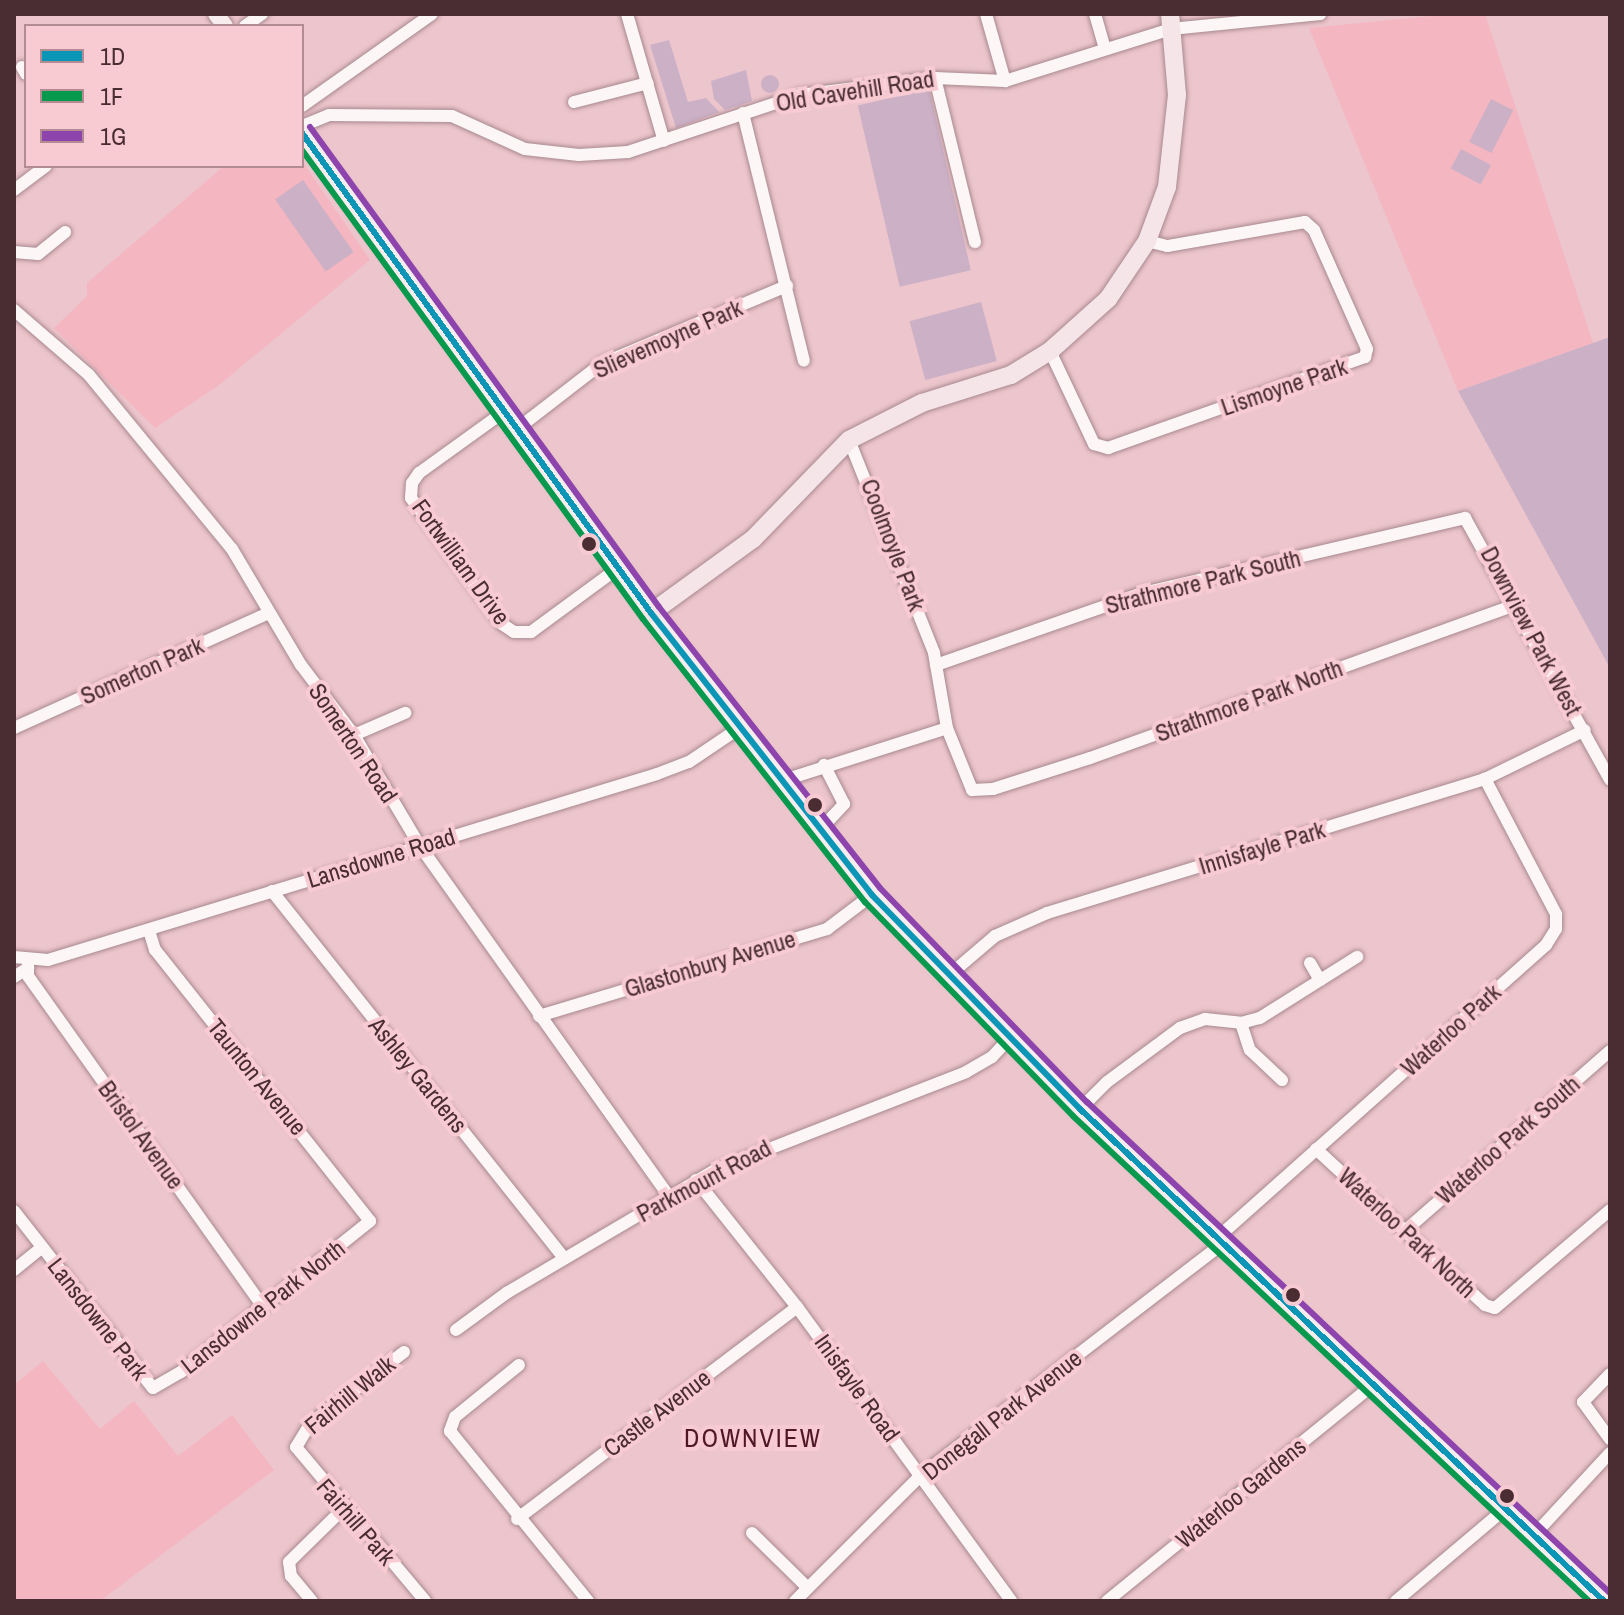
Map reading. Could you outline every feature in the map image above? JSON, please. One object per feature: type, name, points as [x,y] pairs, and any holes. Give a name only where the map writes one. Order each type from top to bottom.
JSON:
[{"type":"highway","points":[[651,613],[753,539],[849,440],[922,403],[1011,375],[1050,351],[1108,299],[1147,241],[1167,187],[1177,95],[1170,22]]},
{"type":"main road","points":[[304,136],[651,613],[778,782],[872,895],[1008,1040],[1604,1601]]},
{"type":"street","points":[[304,105],[432,14]]},
{"type":"street","points":[[627,14],[664,141]]},
{"type":"street","points":[[986,14],[1005,81]]},
{"type":"street","points":[[1095,14],[1105,49]]},
{"type":"street","name":"Old Cavehill Road","points":[[304,125],[329,115],[452,116],[525,149],[566,154],[628,152],[800,95],[935,78],[1005,81],[1105,49],[1170,22],[1320,14]]},
{"type":"street","points":[[935,78],[975,242]]},
{"type":"street","points":[[574,102],[648,83]]},
{"type":"street","points":[[743,113],[804,361]]},
{"type":"street","points":[[14,190],[43,168]]},
{"type":"street","name":"Lismoyne Park","points":[[1050,351],[1094,444],[1108,448],[1365,357],[1362,336],[1314,230],[1305,222],[1167,246],[1147,241]]},
{"type":"street","points":[[14,252],[38,254],[65,232]]},
{"type":"street","name":"Slievemoyne Park","points":[[517,429],[601,364],[787,286]]},
{"type":"street","name":"Somerton Road","points":[[14,310],[89,375],[182,484],[232,549],[269,613],[354,735],[420,846],[669,1197]]},
{"type":"street","name":"Fortwilliam Drive","points":[[505,411],[419,473],[412,483],[411,498],[502,624],[514,632],[531,632],[618,568]]},
{"type":"street","name":"Coolmoyle Park","points":[[849,440],[935,659],[947,728],[968,785],[980,791]]},
{"type":"street","name":"Strathmore Park South","points":[[935,659],[1143,593],[1448,520],[1465,518],[1473,525]]},
{"type":"street","name":"Downview Park West","points":[[1473,525],[1610,780]]},
{"type":"street","name":"Strathmore Park North","points":[[980,791],[1090,758],[1516,605]]},
{"type":"street","name":"Somerton Park","points":[[14,728],[269,613]]},
{"type":"street","points":[[354,735],[405,713]]},
{"type":"street","points":[[778,782],[947,728]]},
{"type":"street","name":"Lansdowne Road","points":[[14,957],[28,964],[48,960],[689,762],[738,729]]},
{"type":"street","name":"Innisfayle Park","points":[[947,977],[995,936],[1047,913],[1485,779],[1585,730]]},
{"type":"street","points":[[819,831],[844,804],[824,765]]},
{"type":"street","name":"Waterloo Park","points":[[1219,1241],[1316,1149],[1546,945],[1556,929],[1556,914],[1485,779]]},
{"type":"street","name":"Ashley Gardens","points":[[272,891],[564,1258]]},
{"type":"street","name":"Glastonbury Avenue","points":[[539,1016],[827,929],[872,895]]},
{"type":"street","name":"Taunton Avenue","points":[[149,930],[155,950],[370,1221]]},
{"type":"street","points":[[1080,1109],[1107,1082],[1180,1028],[1205,1019],[1241,1023],[1277,1011],[1357,957]]},
{"type":"street","points":[[1310,963],[1320,980]]},
{"type":"street","points":[[14,977],[28,964]]},
{"type":"street","name":"Bristol Avenue","points":[[28,964],[28,976],[71,1039],[263,1307]]},
{"type":"street","points":[[1241,1023],[1250,1050],[1274,1064],[1282,1080]]},
{"type":"street","name":"Parkmount Road","points":[[456,1330],[564,1258],[696,1180],[772,1144],[979,1067],[1008,1040]]},
{"type":"street","name":"Waterloo Park South","points":[[1406,1230],[1610,1051]]},
{"type":"street","name":"Waterloo Park North","points":[[1316,1149],[1485,1305],[1495,1308],[1610,1210]]},
{"type":"street","name":"Inisfayle Road","points":[[696,1180],[797,1307],[1011,1601]]},
{"type":"street","name":"Lansdowne Park","points":[[14,1211],[153,1388]]},
{"type":"street","name":"Lansdowne Park North","points":[[153,1388],[263,1307],[370,1221]]},
{"type":"street","name":"Donegall Park Avenue","points":[[795,1601],[921,1475],[1219,1241]]},
{"type":"street","points":[[14,1270],[42,1247]]},
{"type":"street","name":"Castle Avenue","points":[[517,1519],[797,1307]]},
{"type":"street","name":"Fairhill Walk","points":[[298,1440],[310,1424],[404,1352]]},
{"type":"street","points":[[519,1365],[449,1424],[457,1445],[588,1601]]},
{"type":"street","points":[[1610,1374],[1583,1402],[1610,1439]]},
{"type":"street","name":"Waterloo Gardens","points":[[1107,1601],[1374,1384]]},
{"type":"street","name":"Fairhill Park","points":[[298,1440],[300,1456],[425,1601]]},
{"type":"street","points":[[1535,1534],[1610,1453]]},
{"type":"street","points":[[1396,1601],[1506,1508]]},
{"type":"street","points":[[312,1601],[291,1576],[289,1562],[343,1509]]},
{"type":"street","points":[[752,1533],[808,1588]]},
{"type":"shaded area","points":[[1452,14],[1485,14],[1593,343],[1458,391],[1309,28]]},
{"type":"shaded area","points":[[669,40],[688,102],[706,98],[719,112],[676,128],[650,45]]},
{"type":"shaded area","points":[[746,70],[752,101],[725,110],[714,99],[711,81]]},
{"type":"shaded area","points":[[766,75],[774,75],[779,84],[777,91],[766,93],[761,88],[761,80]]},
{"type":"shaded area","points":[[929,89],[971,270],[900,287],[858,105]]},
{"type":"shaded area","points":[[1491,99],[1513,110],[1491,153],[1469,142]]},
{"type":"shaded area","points":[[1461,149],[1491,165],[1481,184],[1451,168]]},
{"type":"shaded area","points":[[304,164],[370,260],[219,385],[155,428],[54,328],[87,296],[87,283],[222,168],[304,168]]},
{"type":"shaded area","points":[[303,180],[353,252],[326,272],[275,200]]},
{"type":"shaded area","points":[[981,302],[997,361],[925,380],[910,321]]},
{"type":"shaded area","points":[[1610,337],[1610,668],[1458,391]]},
{"type":"shaded area","points":[[43,1361],[100,1429],[134,1401],[178,1456],[232,1415],[274,1470],[100,1601],[14,1601],[14,1385]]},
{"type":"transit line","name":"1G","points":[[310,127],[659,607],[880,888],[1087,1102],[1610,1593]]},
{"type":"transit line","name":"1D","points":[[304,136],[651,613],[872,895],[1080,1109],[1604,1601]]},
{"type":"transit line","name":"1F","points":[[304,153],[643,619],[865,902],[1073,1116],[1589,1601]]},
{"type":"district","name":"DOWNVIEW","points":[[753,1438]]}]
